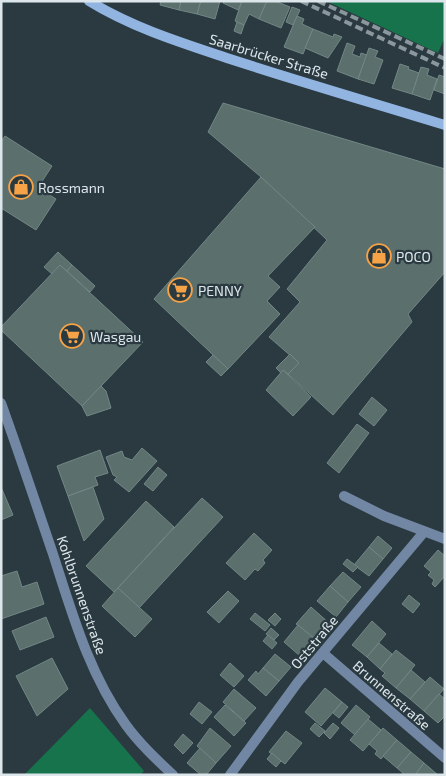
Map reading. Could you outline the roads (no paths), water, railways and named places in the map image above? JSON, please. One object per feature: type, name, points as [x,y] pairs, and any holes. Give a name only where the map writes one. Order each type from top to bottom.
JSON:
[{"type":"street","name":"Saarbrücker Straße","points":[[89,1],[111,15],[176,41],[445,125]]},
{"type":"street","name":"Kohlbrunnenstraße","points":[[1,403],[79,634],[96,675],[126,726],[173,775]]},
{"type":"street","points":[[344,496],[384,516],[445,539]]},
{"type":"street","name":"Oststraße","points":[[230,775],[298,682],[424,532]]},
{"type":"street","name":"Brunnenstraße","points":[[323,653],[445,758]]},
{"type":"railway","points":[[301,1],[445,68]]},
{"type":"railway","points":[[318,1],[445,59]]},
{"type":"place","name":"Rossmann","points":[[21,187]]},
{"type":"place","name":"POCO","points":[[379,256]]},
{"type":"place","name":"PENNY","points":[[180,290]]},
{"type":"place","name":"Wasgau","points":[[72,336]]}]
